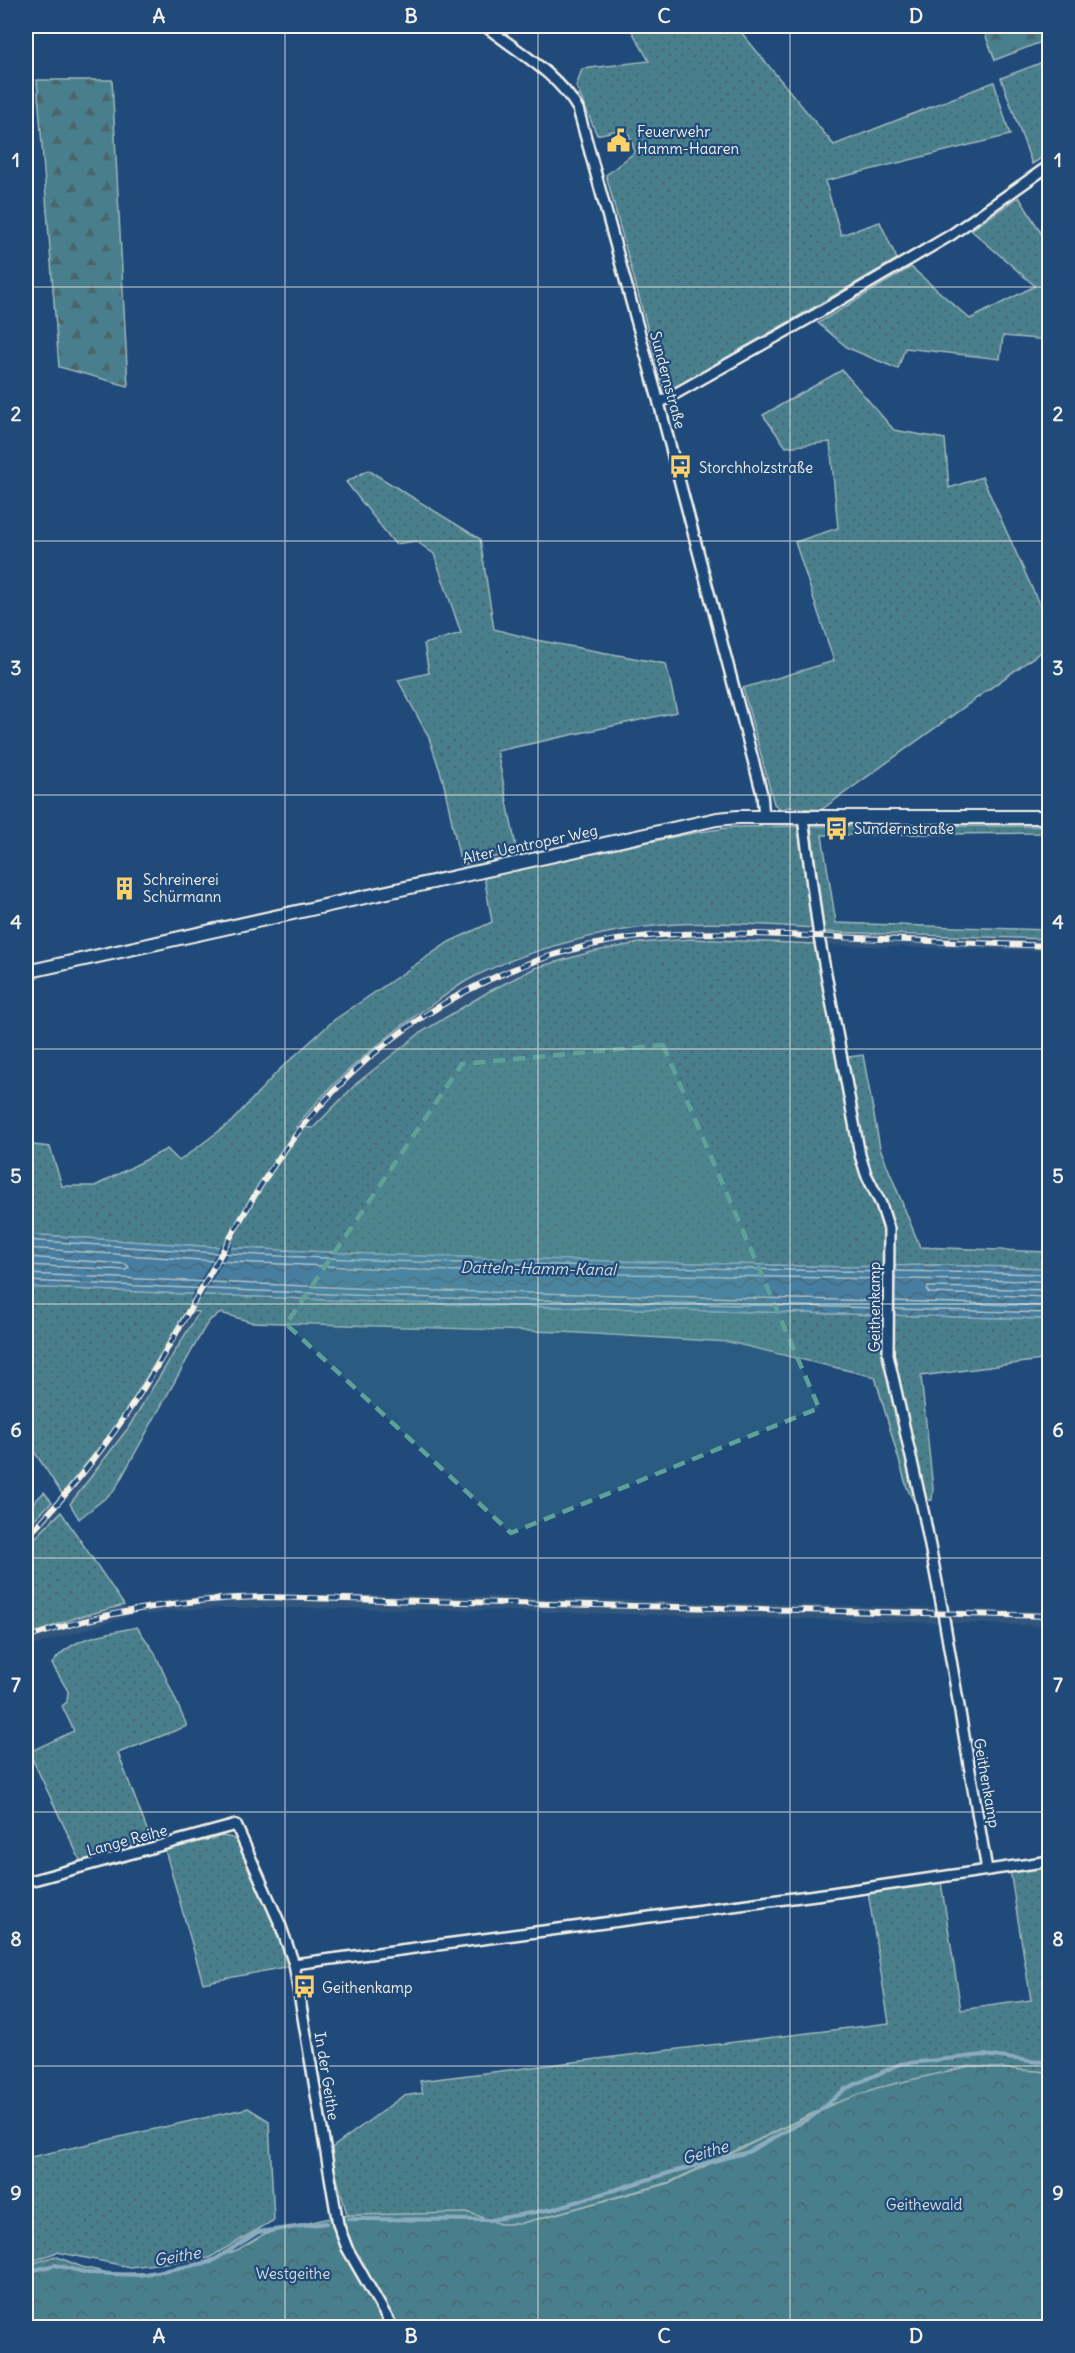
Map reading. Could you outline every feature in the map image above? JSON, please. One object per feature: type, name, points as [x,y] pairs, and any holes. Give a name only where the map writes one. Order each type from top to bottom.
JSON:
[{"type":"street","name":"Sundernstraße","points":[[485,26],[555,80],[568,92],[578,109],[659,403],[759,783],[764,817]]},
{"type":"street","points":[[659,403],[951,235],[1050,165]]},
{"type":"street","name":"Alter Uentroper Weg","points":[[26,972],[693,823],[728,818],[764,817],[1050,817]]},
{"type":"street","name":"Geithenkamp","points":[[803,818],[819,937],[860,1155],[886,1219],[889,1250],[888,1355],[939,1591],[987,1870]]},
{"type":"street","name":"Lange Reihe","points":[[26,1882],[236,1825]]},
{"type":"street","name":"In der Geithe","points":[[236,1825],[280,1924],[294,1964],[338,2224],[347,2248],[393,2328]]},
{"type":"street","points":[[294,1964],[831,1893],[1050,1861]]},
{"type":"highlighted area","points":[[663,1045],[819,1408],[511,1533],[286,1324],[462,1064]]},
{"type":"shaded area","points":[[707,924],[814,928],[816,944],[691,939],[639,943],[591,952],[535,968],[488,992],[420,1033],[357,1083],[313,1128],[295,1127],[334,1083],[372,1049],[468,980],[517,960],[577,940],[663,925]]},
{"type":"shaded area","points":[[824,932],[1049,939],[1049,951],[825,945]]},
{"type":"shaded area","points":[[186,1311],[199,1311],[128,1428],[70,1504],[62,1494],[121,1420]]},
{"type":"shaded area","points":[[52,1502],[61,1512],[26,1547],[26,1527]]},
{"type":"shaded area","points":[[220,1594],[473,1596],[941,1608],[943,1623],[476,1610],[288,1608],[220,1608],[146,1615],[138,1605],[169,1599]]},
{"type":"shaded area","points":[[124,1605],[132,1615],[26,1648],[26,1636],[75,1618]]},
{"type":"shaded area","points":[[950,1609],[1049,1611],[1049,1626],[953,1623]]},
{"type":"green space","points":[[629,26],[736,26],[834,145],[994,82],[1010,135],[825,181],[841,235],[880,222],[897,259],[665,393],[606,175],[635,152],[627,128],[597,135],[576,86],[582,69],[649,61]]},
{"type":"green space","points":[[982,26],[1048,26],[1049,39],[995,60]]},
{"type":"green space","points":[[1043,62],[1049,76],[1049,153],[1032,164],[1001,78]]},
{"type":"green space","points":[[37,80],[112,80],[128,386],[59,367]]},
{"type":"green space","points":[[1019,197],[1043,236],[1049,238],[1049,340],[1003,336],[1000,359],[905,348],[898,369],[848,348],[818,323],[911,267],[970,319],[1035,286],[971,230]]},
{"type":"green space","points":[[842,370],[894,430],[945,439],[949,488],[982,477],[1049,626],[1049,646],[821,810],[791,807],[781,809],[774,804],[743,688],[834,661],[795,542],[838,528],[830,442],[786,447],[763,415]]},
{"type":"green space","points":[[368,470],[480,539],[494,629],[536,640],[666,664],[677,712],[497,751],[517,852],[461,865],[443,780],[429,738],[398,680],[429,673],[424,644],[461,633],[434,554],[416,541],[395,544],[346,482]]},
{"type":"green space","points":[[798,826],[814,928],[720,923],[664,925],[563,943],[513,960],[468,980],[396,1030],[343,1075],[296,1127],[313,1128],[357,1083],[420,1033],[488,992],[535,968],[591,952],[639,943],[691,939],[816,944],[841,1058],[863,1055],[880,1148],[920,1247],[1049,1252],[1049,1268],[933,1265],[848,1267],[416,1256],[216,1247],[26,1234],[26,1144],[50,1147],[62,1186],[95,1186],[167,1149],[179,1161],[231,1122],[279,1070],[334,1020],[449,942],[492,922],[484,876],[693,833],[734,827]]},
{"type":"green space","points":[[811,826],[1049,826],[1049,833],[822,835],[836,923],[1049,930],[1049,939],[824,932]]},
{"type":"green space","points":[[26,1287],[398,1303],[1049,1319],[1049,1359],[921,1376],[933,1489],[932,1500],[914,1502],[907,1488],[875,1377],[729,1342],[561,1332],[251,1322],[221,1313],[211,1319],[205,1327],[114,1491],[79,1519],[70,1504],[128,1428],[199,1312],[186,1311],[121,1420],[62,1494],[26,1439]]},
{"type":"green space","points":[[44,1492],[52,1502],[26,1527],[26,1510]]},
{"type":"green space","points":[[61,1512],[124,1605],[75,1618],[26,1636],[26,1547]]},
{"type":"green space","points":[[137,1627],[155,1653],[187,1726],[118,1753],[152,1843],[81,1862],[29,1752],[74,1731],[62,1706],[67,1702],[68,1691],[52,1664],[69,1647],[79,1642],[101,1634]]},
{"type":"green space","points":[[223,1836],[232,1838],[241,1845],[290,1966],[203,1983],[165,1850]]},
{"type":"green space","points":[[1049,1865],[1049,2074],[832,2104],[670,2182],[519,2224],[350,2225],[329,2150],[403,2096],[423,2093],[420,2081],[889,2023],[868,1892],[941,1882],[961,2010],[1031,2000],[1010,1871]]},
{"type":"green space","name":"Geithewald","points":[[970,2066],[1049,2072],[1049,2327],[26,2327],[26,2266],[55,2256],[82,2267],[113,2274],[162,2272],[191,2267],[237,2250],[264,2234],[349,2215],[470,2213],[500,2224],[519,2224],[670,2183],[833,2104],[877,2088]]},
{"type":"green space","points":[[248,2108],[269,2121],[274,2220],[209,2258],[130,2267],[57,2252],[26,2264],[26,2158]]},
{"type":"water","name":"Datteln-Hamm-Kanal","points":[[26,1234],[216,1247],[416,1256],[848,1267],[933,1265],[1049,1268],[1049,1319],[398,1303],[26,1287]]},
{"type":"pier","points":[[221,1244],[233,1244],[201,1299],[190,1299]]},
{"type":"waterway","name":"Geithe","points":[[348,2219],[490,2220],[553,2209],[672,2172],[748,2152],[813,2116],[845,2089],[900,2064],[984,2055],[1038,2062],[1050,2061]]},
{"type":"waterway","name":"Geithe","points":[[26,2272],[55,2265],[89,2273],[139,2275],[211,2262],[258,2232],[326,2223]]},
{"type":"railway","points":[[26,1538],[86,1469],[139,1395],[261,1185],[293,1139],[328,1097],[367,1059],[410,1026],[456,997],[505,973],[557,954],[636,937],[712,933],[763,934],[1050,946]]},
{"type":"railway","points":[[26,1638],[84,1621],[143,1608],[232,1598],[263,1597],[1050,1616]]},
{"type":"place","name":"Feuerwehr Hamm-Haaren","points":[[619,140]]},
{"type":"place","name":"Storchholzstraße","points":[[681,467]]},
{"type":"place","name":"Sundernstraße","points":[[836,828]]},
{"type":"place","name":"Schreinerei Schürmann","points":[[125,888]]},
{"type":"place","name":"Geithenkamp","points":[[304,1987]]},
{"type":"park label","name":"Westgeithe","points":[[293,2273]]}]
